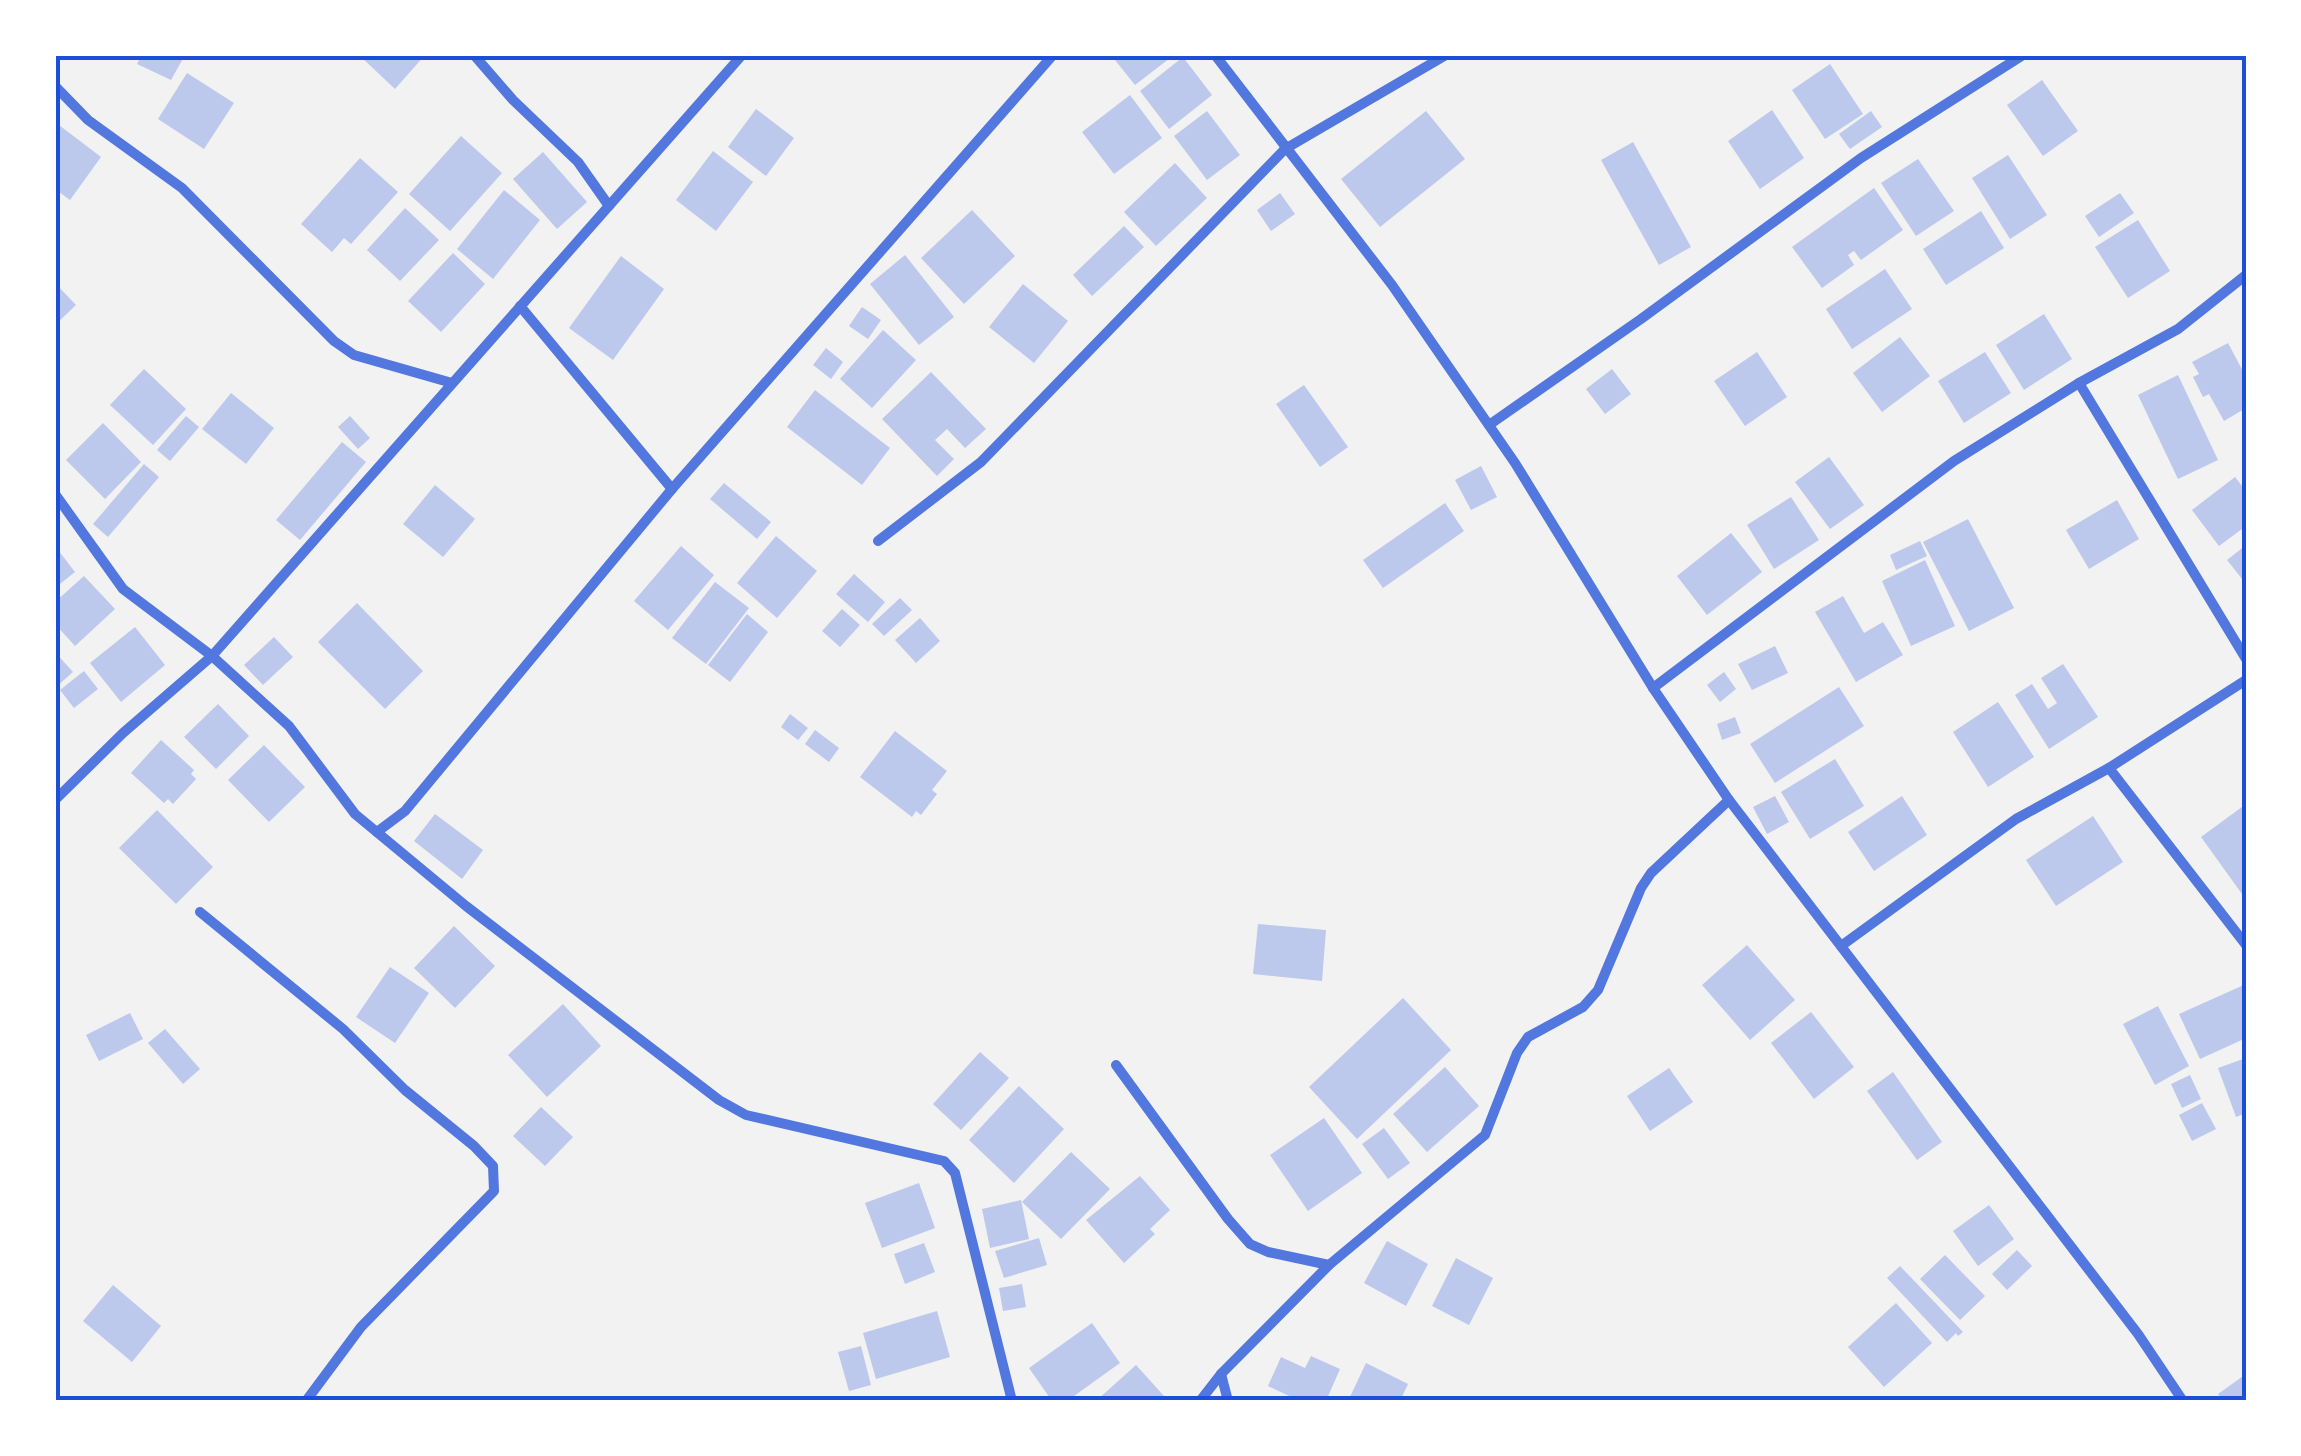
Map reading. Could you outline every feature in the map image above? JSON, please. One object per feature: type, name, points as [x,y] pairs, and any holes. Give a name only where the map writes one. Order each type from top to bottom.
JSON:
[{"type":"street","points":[[474,55],[512,100],[578,162],[609,206]]},
{"type":"street","points":[[55,800],[122,733],[212,656],[742,55]]},
{"type":"street","points":[[377,832],[405,811],[672,489],[1054,55]]},
{"type":"street","points":[[1215,55],[1392,285],[1489,426],[1653,688],[1729,800],[2126,1319],[2183,1401]]},
{"type":"street","points":[[878,541],[980,462],[1285,149],[1446,55]]},
{"type":"street","points":[[1489,426],[1861,158],[2023,55]]},
{"type":"street","points":[[55,86],[88,120],[182,188],[334,340],[354,355],[452,384]]},
{"type":"street","points":[[1653,688],[1954,461],[2079,383],[2178,329],[2246,276]]},
{"type":"street","points":[[520,306],[672,489]]},
{"type":"street","points":[[2079,383],[2246,659]]},
{"type":"street","points":[[55,494],[123,589],[212,656],[290,726],[355,814],[466,906],[719,1100],[746,1116],[944,1161],[954,1174],[1012,1401]]},
{"type":"street","points":[[1842,946],[2016,819],[2109,768],[2246,680]]},
{"type":"street","points":[[2109,768],[2246,945]]},
{"type":"street","points":[[1200,1401],[1221,1374],[1329,1266],[1485,1135],[1517,1053],[1528,1037],[1582,1007],[1598,990],[1641,888],[1729,800]]},
{"type":"street","points":[[200,912],[343,1030],[404,1090],[493,1166],[494,1191],[360,1327],[306,1401]]},
{"type":"street","points":[[1116,1064],[1228,1220],[1250,1244],[1329,1266]]},
{"type":"street","points":[[1221,1374],[1228,1401]]},
{"type":"building","points":[[130,55],[185,55],[171,80],[137,64],[139,60]]},
{"type":"building","points":[[359,55],[425,55],[395,89]]},
{"type":"building","points":[[1111,55],[1174,55],[1135,85]]},
{"type":"building","points":[[1183,57],[1212,95],[1169,129],[1140,91]]},
{"type":"building","points":[[1830,64],[1863,114],[1825,139],[1792,90]]},
{"type":"building","points":[[187,73],[234,103],[204,149],[158,119]]},
{"type":"building","points":[[2042,80],[2078,131],[2043,156],[2007,105]]},
{"type":"building","points":[[1130,95],[1162,138],[1114,174],[1082,132]]},
{"type":"building","points":[[756,109],[794,138],[766,176],[728,147]]},
{"type":"building","points":[[1772,110],[1804,158],[1760,189],[1728,141]]},
{"type":"building","points":[[1207,111],[1240,155],[1207,180],[1174,136]]},
{"type":"building","points":[[1426,111],[1465,159],[1380,227],[1341,179]]},
{"type":"building","points":[[1871,111],[1882,127],[1850,149],[1839,134]]},
{"type":"building","points":[[55,122],[101,157],[70,200],[55,189]]},
{"type":"building","points":[[461,136],[502,173],[450,231],[409,194]]},
{"type":"building","points":[[1633,142],[1691,247],[1659,265],[1601,160]]},
{"type":"building","points":[[713,151],[753,182],[716,231],[676,200]]},
{"type":"building","points":[[543,152],[587,202],[557,229],[513,179]]},
{"type":"building","points":[[2008,155],[2047,215],[2010,239],[1972,178]]},
{"type":"building","points":[[360,158],[398,192],[351,244],[344,238],[332,252],[301,224]]},
{"type":"building","points":[[1918,159],[1954,211],[1916,236],[1881,183]]},
{"type":"building","points":[[1175,163],[1207,198],[1156,246],[1124,212]]},
{"type":"building","points":[[1874,188],[1903,230],[1861,260],[1854,251],[1848,255],[1854,265],[1822,288],[1792,247]]},
{"type":"building","points":[[504,190],[540,220],[493,279],[457,249]]},
{"type":"building","points":[[1280,193],[1295,214],[1271,231],[1257,210]]},
{"type":"building","points":[[2120,193],[2134,213],[2099,237],[2085,216]]},
{"type":"building","points":[[405,208],[439,240],[400,281],[367,250]]},
{"type":"building","points":[[972,210],[1015,256],[964,304],[921,258]]},
{"type":"building","points":[[1981,211],[2004,248],[1946,285],[1923,249]]},
{"type":"building","points":[[2138,220],[2170,271],[2128,298],[2095,247]]},
{"type":"building","points":[[1124,226],[1144,247],[1092,296],[1073,275]]},
{"type":"building","points":[[453,253],[485,284],[441,332],[408,301]]},
{"type":"building","points":[[905,255],[954,317],[919,345],[870,284]]},
{"type":"building","points":[[621,256],[664,289],[613,360],[569,328]]},
{"type":"building","points":[[1885,269],[1912,309],[1852,349],[1826,309]]},
{"type":"building","points":[[55,283],[76,305],[55,325]]},
{"type":"building","points":[[1023,284],[1068,321],[1034,363],[989,327]]},
{"type":"building","points":[[862,307],[881,320],[868,339],[849,326]]},
{"type":"building","points":[[2044,314],[2072,359],[2024,390],[1996,345]]},
{"type":"building","points":[[883,330],[916,360],[872,408],[840,379]]},
{"type":"building","points":[[1900,337],[1930,376],[1882,412],[1853,373]]},
{"type":"building","points":[[2228,343],[2246,377],[2246,408],[2224,421],[2209,394],[2203,397],[2193,377],[2199,374],[2192,362]]},
{"type":"building","points":[[826,348],[843,362],[831,379],[813,365]]},
{"type":"building","points":[[1757,352],[1787,397],[1745,426],[1714,381]]},
{"type":"building","points":[[1985,352],[2011,393],[1964,423],[1938,381]]},
{"type":"building","points":[[144,369],[186,409],[153,445],[110,405]]},
{"type":"building","points":[[1612,369],[1631,394],[1605,414],[1586,389]]},
{"type":"building","points":[[931,372],[986,429],[965,448],[947,429],[935,440],[954,459],[937,476],[882,419]]},
{"type":"building","points":[[2178,375],[2218,460],[2178,479],[2138,395]]},
{"type":"building","points":[[1304,385],[1348,447],[1320,467],[1276,404]]},
{"type":"building","points":[[815,390],[890,448],[862,485],[787,427]]},
{"type":"building","points":[[231,393],[274,428],[246,464],[202,429]]},
{"type":"building","points":[[186,416],[199,427],[170,461],[157,450]]},
{"type":"building","points":[[350,416],[370,438],[358,449],[338,427]]},
{"type":"building","points":[[103,423],[141,462],[105,499],[66,460]]},
{"type":"building","points":[[342,442],[366,462],[300,540],[276,520]]},
{"type":"building","points":[[1829,457],[1864,505],[1830,529],[1795,482]]},
{"type":"building","points":[[144,464],[159,477],[108,537],[93,524]]},
{"type":"building","points":[[1481,466],[1497,497],[1471,510],[1455,480]]},
{"type":"building","points":[[2235,477],[2246,491],[2246,526],[2219,546],[2192,510]]},
{"type":"building","points":[[724,483],[771,522],[757,539],[710,499]]},
{"type":"building","points":[[435,485],[475,519],[443,557],[403,524]]},
{"type":"building","points":[[1791,497],[1819,540],[1774,569],[1747,525]]},
{"type":"building","points":[[2117,500],[2139,539],[2089,569],[2066,530]]},
{"type":"building","points":[[1445,503],[1464,531],[1383,588],[1363,560]]},
{"type":"building","points":[[1968,519],[2014,608],[1969,631],[1923,542]]},
{"type":"building","points":[[1731,533],[1762,572],[1707,615],[1677,576]]},
{"type":"building","points":[[776,536],[817,571],[777,618],[737,583]]},
{"type":"building","points":[[1920,541],[1927,556],[1896,570],[1890,555]]},
{"type":"building","points":[[2246,545],[2246,584],[2227,560]]},
{"type":"building","points":[[55,546],[75,572],[55,588]]},
{"type":"building","points":[[681,546],[714,575],[668,630],[634,601]]},
{"type":"building","points":[[1925,560],[1955,626],[1911,646],[1882,581]]},
{"type":"building","points":[[854,574],[885,602],[868,622],[836,594]]},
{"type":"building","points":[[84,576],[115,609],[75,646],[55,624],[55,602]]},
{"type":"building","points":[[715,582],[749,608],[706,664],[672,638]]},
{"type":"building","points":[[1843,596],[1864,633],[1883,622],[1903,655],[1856,682],[1815,612]]},
{"type":"building","points":[[900,598],[912,610],[884,636],[872,624]]},
{"type":"building","points":[[357,603],[423,671],[385,709],[318,642]]},
{"type":"building","points":[[842,609],[860,625],[840,647],[822,631]]},
{"type":"building","points":[[747,614],[768,632],[730,682],[708,665]]},
{"type":"building","points":[[920,618],[940,641],[916,663],[895,640]]},
{"type":"building","points":[[135,627],[165,665],[121,702],[90,663]]},
{"type":"building","points":[[274,637],[293,657],[263,685],[244,665]]},
{"type":"building","points":[[1775,646],[1788,673],[1752,690],[1738,664]]},
{"type":"building","points":[[55,652],[73,672],[55,688]]},
{"type":"building","points":[[2063,664],[2098,717],[2049,749],[2015,695],[2032,684],[2048,709],[2057,703],[2041,678]]},
{"type":"building","points":[[84,671],[98,689],[74,708],[60,690]]},
{"type":"building","points":[[1724,672],[1736,689],[1720,702],[1707,685]]},
{"type":"building","points":[[1839,687],[1864,726],[1775,783],[1750,744]]},
{"type":"building","points":[[1998,702],[2034,757],[1988,787],[1953,732]]},
{"type":"building","points":[[218,704],[249,736],[216,769],[184,737]]},
{"type":"building","points":[[790,714],[808,728],[798,740],[781,727]]},
{"type":"building","points":[[1735,717],[1741,733],[1722,740],[1717,724]]},
{"type":"building","points":[[815,730],[839,748],[829,762],[805,744]]},
{"type":"building","points":[[895,731],[947,771],[932,790],[937,794],[921,815],[916,811],[912,817],[860,777]]},
{"type":"building","points":[[161,740],[194,770],[191,774],[196,779],[173,804],[168,799],[164,803],[131,773]]},
{"type":"building","points":[[264,745],[305,787],[269,822],[228,780]]},
{"type":"building","points":[[1835,759],[1864,806],[1810,839],[1781,792]]},
{"type":"building","points":[[1775,796],[1789,822],[1767,834],[1753,807]]},
{"type":"building","points":[[1902,796],[1927,835],[1874,871],[1848,832]]},
{"type":"building","points":[[2246,804],[2246,891],[2242,894],[2201,837]]},
{"type":"building","points":[[157,810],[213,867],[176,904],[119,848]]},
{"type":"building","points":[[435,814],[483,850],[462,879],[414,841]]},
{"type":"building","points":[[2093,816],[2123,862],[2056,906],[2026,860]]},
{"type":"building","points":[[1258,924],[1326,930],[1322,981],[1253,974]]},
{"type":"building","points":[[454,926],[495,966],[455,1008],[414,968]]},
{"type":"building","points":[[1747,945],[1795,1000],[1750,1040],[1702,985]]},
{"type":"building","points":[[390,967],[429,993],[395,1043],[356,1017]]},
{"type":"building","points":[[2246,984],[2246,1038],[2200,1059],[2179,1014]]},
{"type":"building","points":[[1403,998],[1451,1050],[1357,1139],[1309,1087]]},
{"type":"building","points":[[563,1004],[601,1046],[547,1097],[508,1055]]},
{"type":"building","points":[[2158,1006],[2189,1066],[2155,1085],[2123,1024]]},
{"type":"building","points":[[1811,1012],[1854,1067],[1814,1099],[1771,1043]]},
{"type":"building","points":[[130,1013],[143,1039],[99,1061],[86,1035]]},
{"type":"building","points":[[165,1029],[200,1069],[183,1084],[148,1043]]},
{"type":"building","points":[[980,1052],[1009,1078],[961,1130],[933,1104]]},
{"type":"building","points":[[2246,1058],[2246,1113],[2236,1117],[2218,1068]]},
{"type":"building","points":[[1445,1067],[1479,1106],[1427,1152],[1393,1114]]},
{"type":"building","points":[[1669,1068],[1693,1102],[1650,1131],[1627,1096]]},
{"type":"building","points":[[1893,1072],[1942,1142],[1917,1160],[1867,1091]]},
{"type":"building","points":[[2190,1075],[2201,1099],[2182,1108],[2171,1084]]},
{"type":"building","points":[[1019,1086],[1064,1129],[1014,1183],[969,1140]]},
{"type":"building","points":[[2202,1103],[2216,1129],[2192,1141],[2179,1115]]},
{"type":"building","points":[[541,1107],[573,1137],[545,1166],[513,1136]]},
{"type":"building","points":[[1324,1118],[1362,1173],[1308,1211],[1270,1155]]},
{"type":"building","points":[[1384,1128],[1410,1163],[1388,1179],[1362,1144]]},
{"type":"building","points":[[1071,1152],[1110,1189],[1061,1239],[1022,1202]]},
{"type":"building","points":[[1140,1176],[1170,1210],[1150,1229],[1155,1234],[1124,1263],[1086,1220]]},
{"type":"building","points":[[919,1183],[935,1228],[882,1248],[865,1203]]},
{"type":"building","points":[[1021,1200],[1029,1239],[990,1248],[982,1209]]},
{"type":"building","points":[[1989,1205],[2014,1239],[1978,1266],[1953,1231]]},
{"type":"building","points":[[1039,1238],[1047,1265],[1004,1278],[995,1251]]},
{"type":"building","points":[[1387,1241],[1428,1264],[1406,1306],[1364,1283]]},
{"type":"building","points":[[924,1243],[935,1272],[905,1284],[894,1254]]},
{"type":"building","points":[[2017,1250],[2032,1266],[2007,1290],[1992,1274]]},
{"type":"building","points":[[1945,1255],[1985,1296],[1960,1320],[1920,1279]]},
{"type":"building","points":[[1456,1258],[1493,1278],[1469,1325],[1432,1306]]},
{"type":"building","points":[[1900,1266],[1963,1332],[1947,1342],[1887,1278]]},
{"type":"building","points":[[1022,1284],[1026,1307],[1003,1311],[999,1288]]},
{"type":"building","points":[[113,1285],[161,1326],[132,1362],[83,1321]]},
{"type":"building","points":[[1896,1303],[1932,1343],[1884,1387],[1848,1347]]},
{"type":"building","points":[[937,1311],[950,1357],[876,1379],[863,1333]]},
{"type":"building","points":[[1092,1323],[1120,1363],[1067,1401],[1052,1401],[1029,1368]]},
{"type":"building","points":[[861,1346],[871,1385],[849,1391],[838,1352]]},
{"type":"building","points":[[1311,1356],[1340,1369],[1326,1401],[1300,1401],[1268,1386],[1281,1357],[1305,1368]]},
{"type":"building","points":[[1366,1363],[1408,1384],[1400,1401],[1348,1401]]},
{"type":"building","points":[[1136,1365],[1164,1396],[1159,1401],[1096,1401]]},
{"type":"building","points":[[2246,1374],[2246,1401],[2223,1401],[2218,1394]]}]
